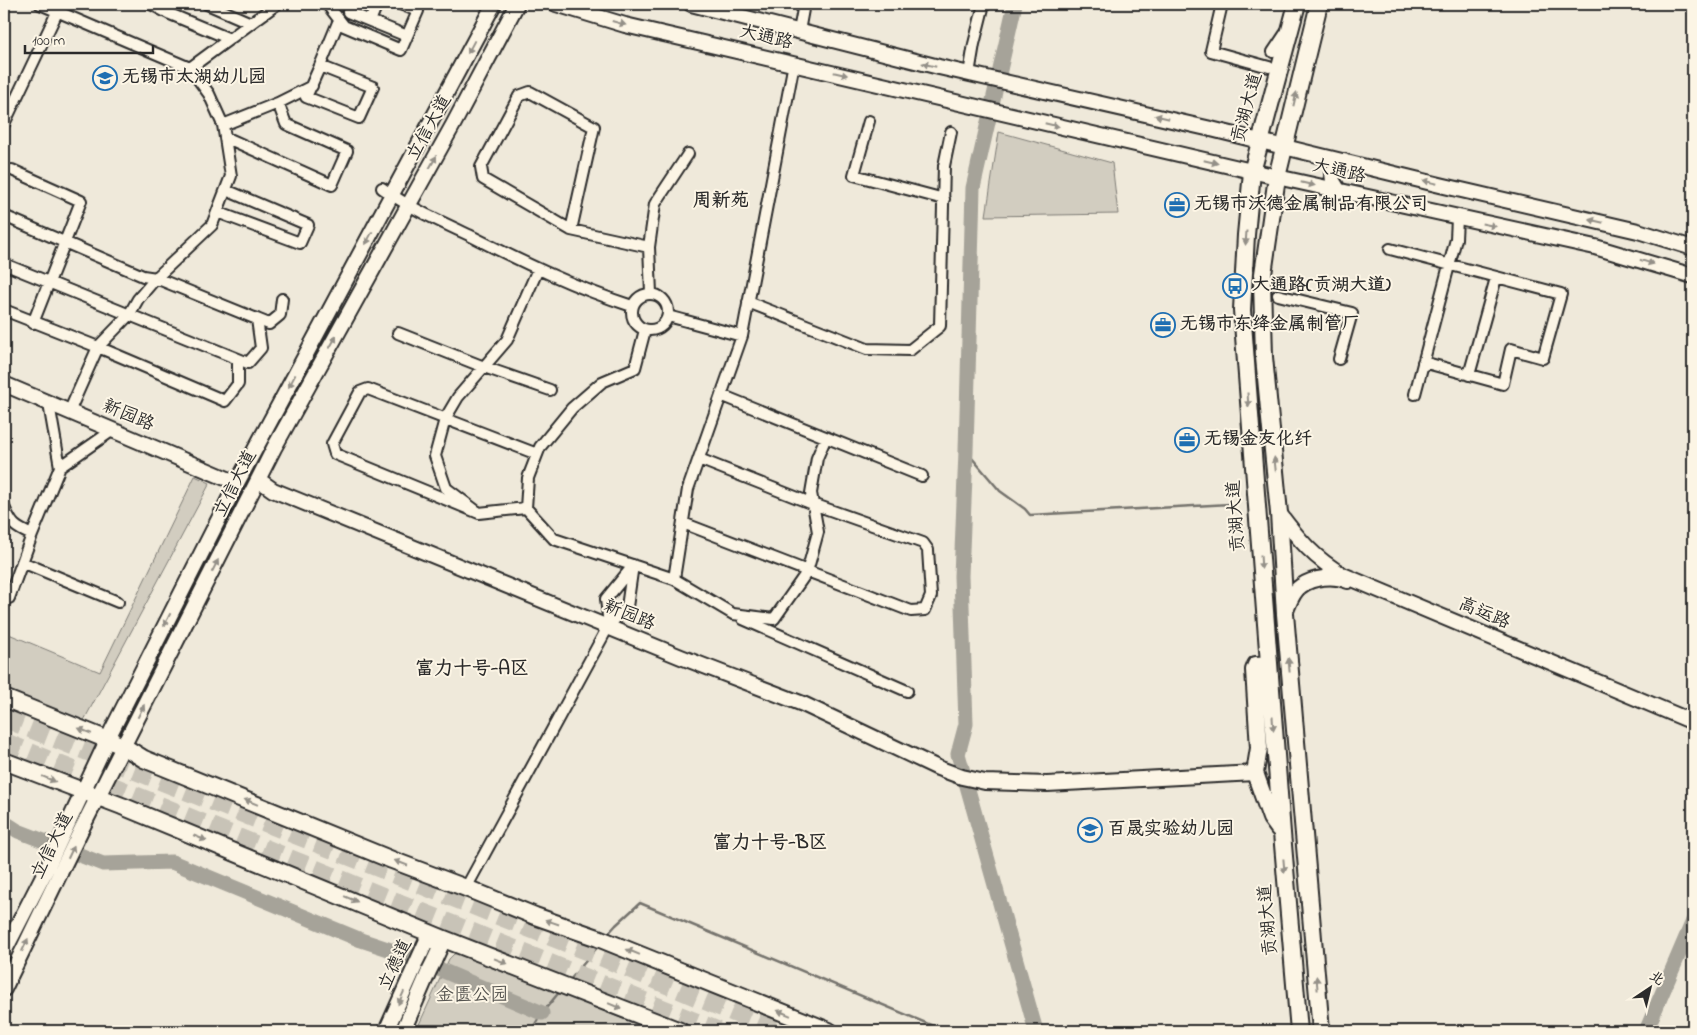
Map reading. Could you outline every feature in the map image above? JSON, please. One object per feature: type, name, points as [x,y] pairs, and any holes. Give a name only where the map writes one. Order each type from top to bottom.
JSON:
[{"type":"main road","name":"贡湖大道","points":[[1297,4],[1252,172],[1242,310],[1268,664],[1299,1031]]},
{"type":"main road","points":[[1319,4],[1276,178],[1262,281],[1264,357],[1279,513],[1285,614],[1321,1031]]},
{"type":"main road","points":[[1268,664],[1256,665],[1254,670],[1259,748],[1255,772],[1271,818],[1282,833]]},
{"type":"main road","points":[[4,698],[123,746],[144,759],[392,860],[535,916],[603,940],[829,1031]]},
{"type":"main road","points":[[4,761],[248,856],[444,939],[680,1031]]},
{"type":"street","points":[[40,4],[59,7],[190,68],[209,94],[223,124],[231,176],[212,225],[156,278],[138,299],[129,315],[98,347],[70,412]]},
{"type":"street","points":[[151,4],[230,39]]},
{"type":"street","points":[[207,4],[251,23]]},
{"type":"street","points":[[190,68],[277,4]]},
{"type":"street","points":[[327,4],[344,26],[402,50],[418,11],[400,4]]},
{"type":"street","points":[[351,4],[348,12],[407,36]]},
{"type":"street","points":[[370,21],[377,4]]},
{"type":"street","name":"立信大道","points":[[4,989],[80,832],[107,740],[236,484],[387,192],[494,4]]},
{"type":"street","name":"立信大道","points":[[4,952],[66,827],[123,746],[259,479],[517,4]]},
{"type":"street","name":"大通路","points":[[556,4],[625,25],[794,63],[1276,178],[1595,247],[1693,276]]},
{"type":"street","name":"大通路","points":[[691,4],[973,75],[1260,140],[1638,231],[1693,248]]},
{"type":"street","points":[[799,31],[804,4]]},
{"type":"street","points":[[973,75],[974,44],[984,4]]},
{"type":"street","points":[[1222,4],[1211,51],[1269,67]]},
{"type":"street","points":[[4,124],[59,7]]},
{"type":"street","points":[[320,66],[373,87],[359,118],[306,97],[339,20]]},
{"type":"street","points":[[1272,52],[1292,22]]},
{"type":"street","points":[[674,579],[688,489],[742,336],[794,63]]},
{"type":"street","points":[[223,124],[278,103],[312,86]]},
{"type":"street","points":[[571,230],[594,128],[530,92],[519,96],[481,166],[483,179],[571,230],[650,247]]},
{"type":"street","points":[[225,137],[332,185],[347,151],[286,124],[278,103]]},
{"type":"street","points":[[869,121],[854,175],[944,199]]},
{"type":"street","points":[[748,302],[867,349],[910,350],[940,326],[944,166],[951,132]]},
{"type":"street","points":[[652,294],[650,247],[655,204],[688,154]]},
{"type":"street","points":[[1339,192],[1333,182],[1332,173],[1344,161]]},
{"type":"street","points":[[12,170],[81,201],[33,323]]},
{"type":"street","points":[[217,212],[300,243],[308,225],[226,190]]},
{"type":"street","points":[[387,192],[538,269],[595,294],[632,306]]},
{"type":"street","points":[[4,216],[143,276],[156,278],[269,324],[280,315],[282,299]]},
{"type":"street","points":[[1414,394],[1456,239],[1457,218]]},
{"type":"street","points":[[1390,249],[1562,294],[1543,358],[1511,349],[1503,384],[1423,362]]},
{"type":"street","points":[[4,264],[248,363],[261,348],[257,319]]},
{"type":"street","points":[[479,514],[446,488],[435,456],[445,420],[458,397],[507,340],[538,269]]},
{"type":"street","points":[[1469,375],[1496,278]]},
{"type":"street","points":[[652,294],[663,298],[668,310],[668,316],[662,326],[656,329],[645,330],[636,323],[632,306],[640,297],[652,294]]},
{"type":"street","points":[[1278,295],[1352,312],[1339,359]]},
{"type":"street","points":[[4,310],[98,347],[225,401],[238,384],[238,359]]},
{"type":"street","points":[[668,316],[742,336]]},
{"type":"street","points":[[645,330],[634,368],[602,382],[596,387],[572,408],[540,447],[528,478],[526,508],[554,539],[674,579],[733,614],[907,691]]},
{"type":"street","points":[[398,333],[484,367],[550,390]]},
{"type":"street","name":"新园路","points":[[4,386],[236,484]]},
{"type":"street","points":[[526,508],[479,514],[335,454],[332,444],[360,392],[368,389],[537,454]]},
{"type":"street","points":[[721,395],[922,476]]},
{"type":"street","points":[[9,598],[9,583],[22,562],[60,468],[50,405]]},
{"type":"street","name":"新园路","points":[[50,405],[112,431]]},
{"type":"street","points":[[60,468],[112,431]]},
{"type":"street","points":[[733,614],[774,619],[807,572],[818,532],[812,493],[817,458],[826,437]]},
{"type":"street","points":[[683,523],[911,611],[925,610],[931,596],[928,550],[923,543],[813,504],[699,459]]},
{"type":"street","name":"新园路","points":[[259,479],[273,490],[608,626],[804,701],[939,767],[986,781],[1255,772]]},
{"type":"street","points":[[4,507],[10,522],[32,535]]},
{"type":"street","name":"高运路","points":[[1279,513],[1310,551],[1324,564],[1343,575],[1693,723]]},
{"type":"street","points":[[22,562],[118,602]]},
{"type":"street","points":[[608,626],[606,598],[634,565]]},
{"type":"street","points":[[466,888],[608,626],[627,607],[634,565]]},
{"type":"street","name":"高运路","points":[[1285,614],[1292,597],[1301,586],[1318,579],[1340,578],[1693,723]]},
{"type":"street","name":"立德道","points":[[386,1031],[426,942],[444,939]]},
{"type":"street","name":"立德道","points":[[403,1031],[444,939]]},
{"type":"green space","points":[[999,132],[1112,163],[1118,214],[986,216]]},
{"type":"green space","points":[[195,476],[210,483],[81,726],[4,694],[4,632],[100,672]]},
{"type":"green space","name":"金匮公园","points":[[460,953],[653,1031],[416,1031],[449,959],[454,954]]},
{"type":"waterway","points":[[1015,4],[973,188],[961,576],[966,724],[958,754],[1036,1031]]},
{"type":"waterway","points":[[1184,4],[1194,6]]},
{"type":"waterway","points":[[966,451],[1000,491],[1025,509],[1030,515],[1230,504]]},
{"type":"waterway","points":[[4,822],[18,831],[103,864],[172,862],[361,940],[406,955],[542,1013]]},
{"type":"waterway","points":[[606,936],[640,903],[945,1031]]},
{"type":"waterway","points":[[1646,1031],[1693,921]]},
{"type":"waterway","points":[[570,980],[600,944]]},
{"type":"waterway","points":[[531,1031],[542,1013],[561,990]]},
{"type":"tunnel","points":[[4,718],[597,955],[778,1031]]},
{"type":"tunnel","points":[[4,742],[718,1031]]},
{"type":"place","name":"无锡市太湖幼儿园","points":[[105,78]]},
{"type":"place","name":"无锡市沃德金属制品有限公司","points":[[1177,205]]},
{"type":"place","name":"大通路(贡湖大道)","points":[[1235,286]]},
{"type":"place","name":"无锡市东绛金属制管厂","points":[[1163,325]]},
{"type":"place","name":"无锡金友化纤","points":[[1187,440]]},
{"type":"place","name":"百晟实验幼儿园","points":[[1090,830]]},
{"type":"district","name":"周新苑","points":[[721,201]]},
{"type":"district","name":"富力十号-A区","points":[[472,669]]},
{"type":"district","name":"富力十号-B区","points":[[770,843]]}]
